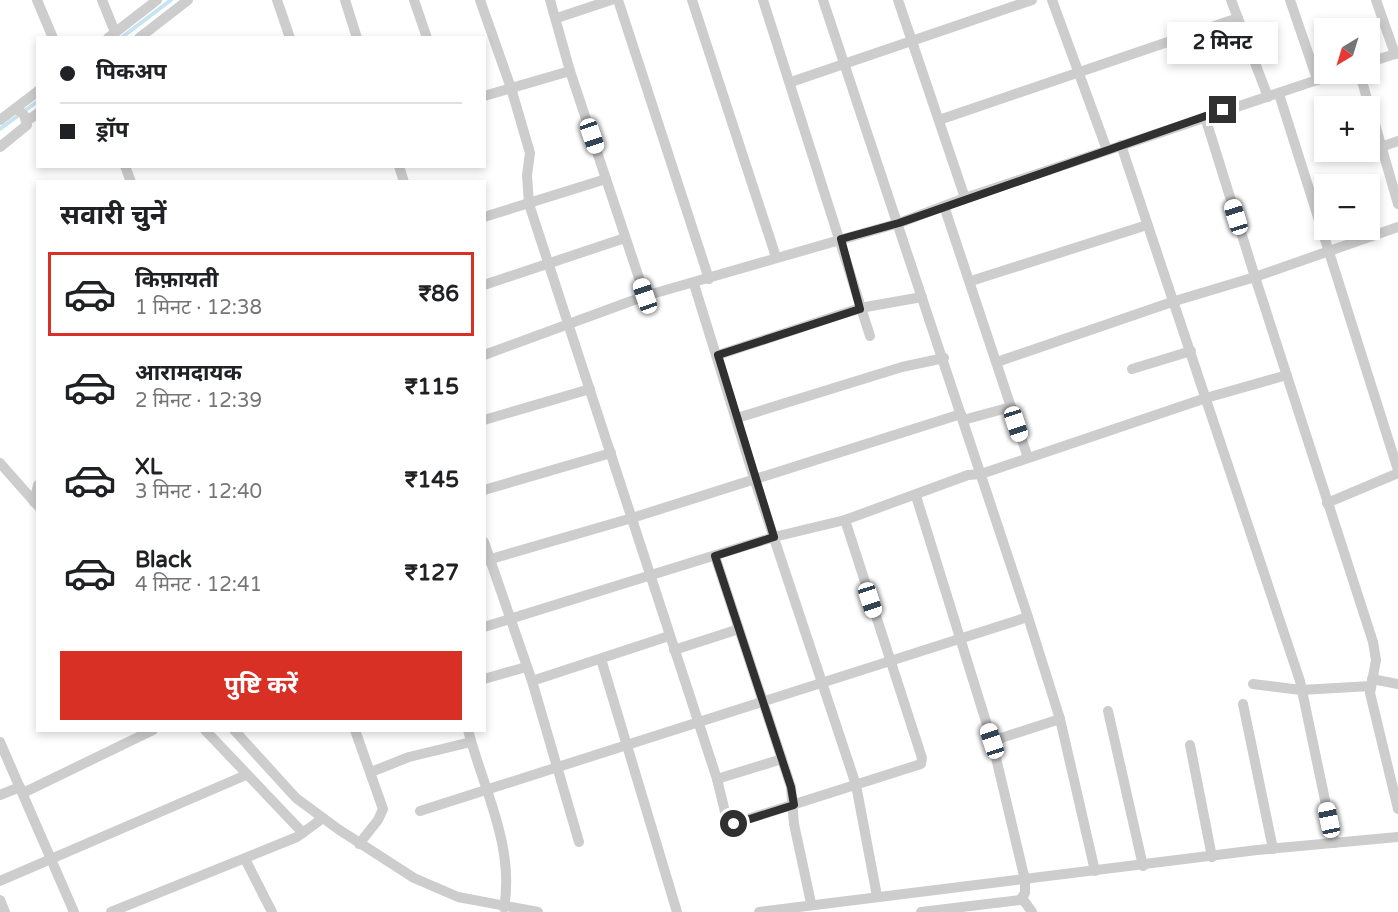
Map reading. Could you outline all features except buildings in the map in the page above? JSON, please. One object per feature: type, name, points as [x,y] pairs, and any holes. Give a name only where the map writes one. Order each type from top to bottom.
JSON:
[{"type":"street","points":[[37,0],[52,36]]},
{"type":"street","points":[[102,0],[112,35],[157,0]]},
{"type":"street","points":[[141,36],[188,0]]},
{"type":"street","points":[[277,0],[289,36]]},
{"type":"street","points":[[345,0],[356,36]]},
{"type":"street","points":[[414,0],[426,36]]},
{"type":"street","points":[[480,0],[511,88],[531,155],[527,175],[529,204],[717,779],[726,816],[732,824],[919,767],[922,761],[844,520]]},
{"type":"street","points":[[550,0],[557,18],[570,71],[645,296]]},
{"type":"street","points":[[557,18],[611,0]]},
{"type":"street","points":[[618,0],[709,279]]},
{"type":"street","points":[[692,0],[776,258]]},
{"type":"street","points":[[764,0],[870,336]]},
{"type":"street","points":[[823,0],[944,358],[1060,719],[1095,871]]},
{"type":"street","points":[[898,0],[965,198]]},
{"type":"street","points":[[791,82],[1032,0]]},
{"type":"street","points":[[1052,0],[1107,150]]},
{"type":"street","points":[[1231,0],[1268,97]]},
{"type":"street","points":[[1290,0],[1314,71]]},
{"type":"street","points":[[1376,0],[1396,53],[1380,59]]},
{"type":"street","points":[[939,120],[1238,18]]},
{"type":"street","points":[[486,95],[570,71]]},
{"type":"street","points":[[486,355],[645,296],[694,284],[899,223],[965,198],[1314,81]]},
{"type":"street","points":[[0,147],[24,129],[21,113],[36,94]]},
{"type":"street","points":[[1279,94],[1398,471],[1327,503]]},
{"type":"street","points":[[0,120],[21,113],[36,113]]},
{"type":"street","points":[[1205,117],[1373,642],[1376,660],[1371,682],[1373,708],[1398,809]]},
{"type":"street","points":[[1381,147],[1398,141]]},
{"type":"street","points":[[1380,144],[1398,204]]},
{"type":"street","points":[[1121,145],[1175,301],[1301,690],[1334,843]]},
{"type":"street","points":[[486,216],[606,179]]},
{"type":"street","points":[[944,206],[971,281],[1028,458]]},
{"type":"street","points":[[971,281],[1147,225]]},
{"type":"street","points":[[997,362],[1175,301],[1255,278],[1398,227]]},
{"type":"street","points":[[486,284],[551,266],[626,238]]},
{"type":"street","points":[[694,284],[718,355],[754,478],[856,785],[877,896]]},
{"type":"street","points":[[718,355],[860,309],[922,297]]},
{"type":"street","points":[[1132,369],[1191,351]]},
{"type":"street","points":[[736,418],[902,367],[944,358]]},
{"type":"street","points":[[486,626],[774,537],[844,520],[916,496],[968,475],[981,474],[1206,398],[1287,375]]},
{"type":"street","points":[[486,419],[590,389]]},
{"type":"street","points":[[579,842],[555,767],[532,681],[511,619],[487,560],[962,417],[1011,407]]},
{"type":"street","points":[[486,489],[611,453]]},
{"type":"street","points":[[0,463],[36,504]]},
{"type":"street","points":[[916,496],[958,638],[992,741],[1025,880],[1022,898],[1032,912]]},
{"type":"street","points":[[715,556],[791,787],[794,824],[811,903]]},
{"type":"street","points":[[420,811],[889,659],[1028,617]]},
{"type":"street","points":[[674,650],[739,629]]},
{"type":"street","points":[[532,681],[669,636]]},
{"type":"street","points":[[601,659],[628,743],[676,912]]},
{"type":"street","points":[[486,678],[526,667]]},
{"type":"street","points":[[1253,684],[1301,690],[1371,682],[1398,684]]},
{"type":"street","points":[[1243,704],[1273,849]]},
{"type":"street","points":[[1108,711],[1143,866]]},
{"type":"street","points":[[992,741],[1060,719]]},
{"type":"street","points":[[0,795],[21,790],[149,732]]},
{"type":"street","points":[[207,732],[246,775],[315,825],[359,844],[423,882],[458,897],[504,908],[538,912]]},
{"type":"street","points":[[236,732],[296,798],[315,825]]},
{"type":"street","points":[[356,732],[383,809],[378,820],[359,844]]},
{"type":"street","points":[[371,772],[469,736],[507,865],[504,908]]},
{"type":"street","points":[[0,742],[75,912]]},
{"type":"street","points":[[1190,745],[1212,857]]},
{"type":"street","points":[[717,779],[782,759]]},
{"type":"street","points":[[0,881],[246,775]]},
{"type":"street","points":[[111,912],[245,859],[315,825]]},
{"type":"street","points":[[759,912],[811,903],[1025,880],[1273,849],[1398,837]]},
{"type":"street","points":[[245,859],[272,912]]},
{"type":"street","points":[[921,912],[974,909],[1022,898]]},
{"type":"street","points":[[0,900],[5,912]]},
{"type":"waterway","points":[[124,36],[171,0]]},
{"type":"waterway","points":[[0,129],[36,102]]},
{"type":"route","points":[[734,824],[794,805],[791,787],[715,556],[774,537],[718,355],[860,309],[841,239],[899,223],[965,198],[1223,110]]}]
